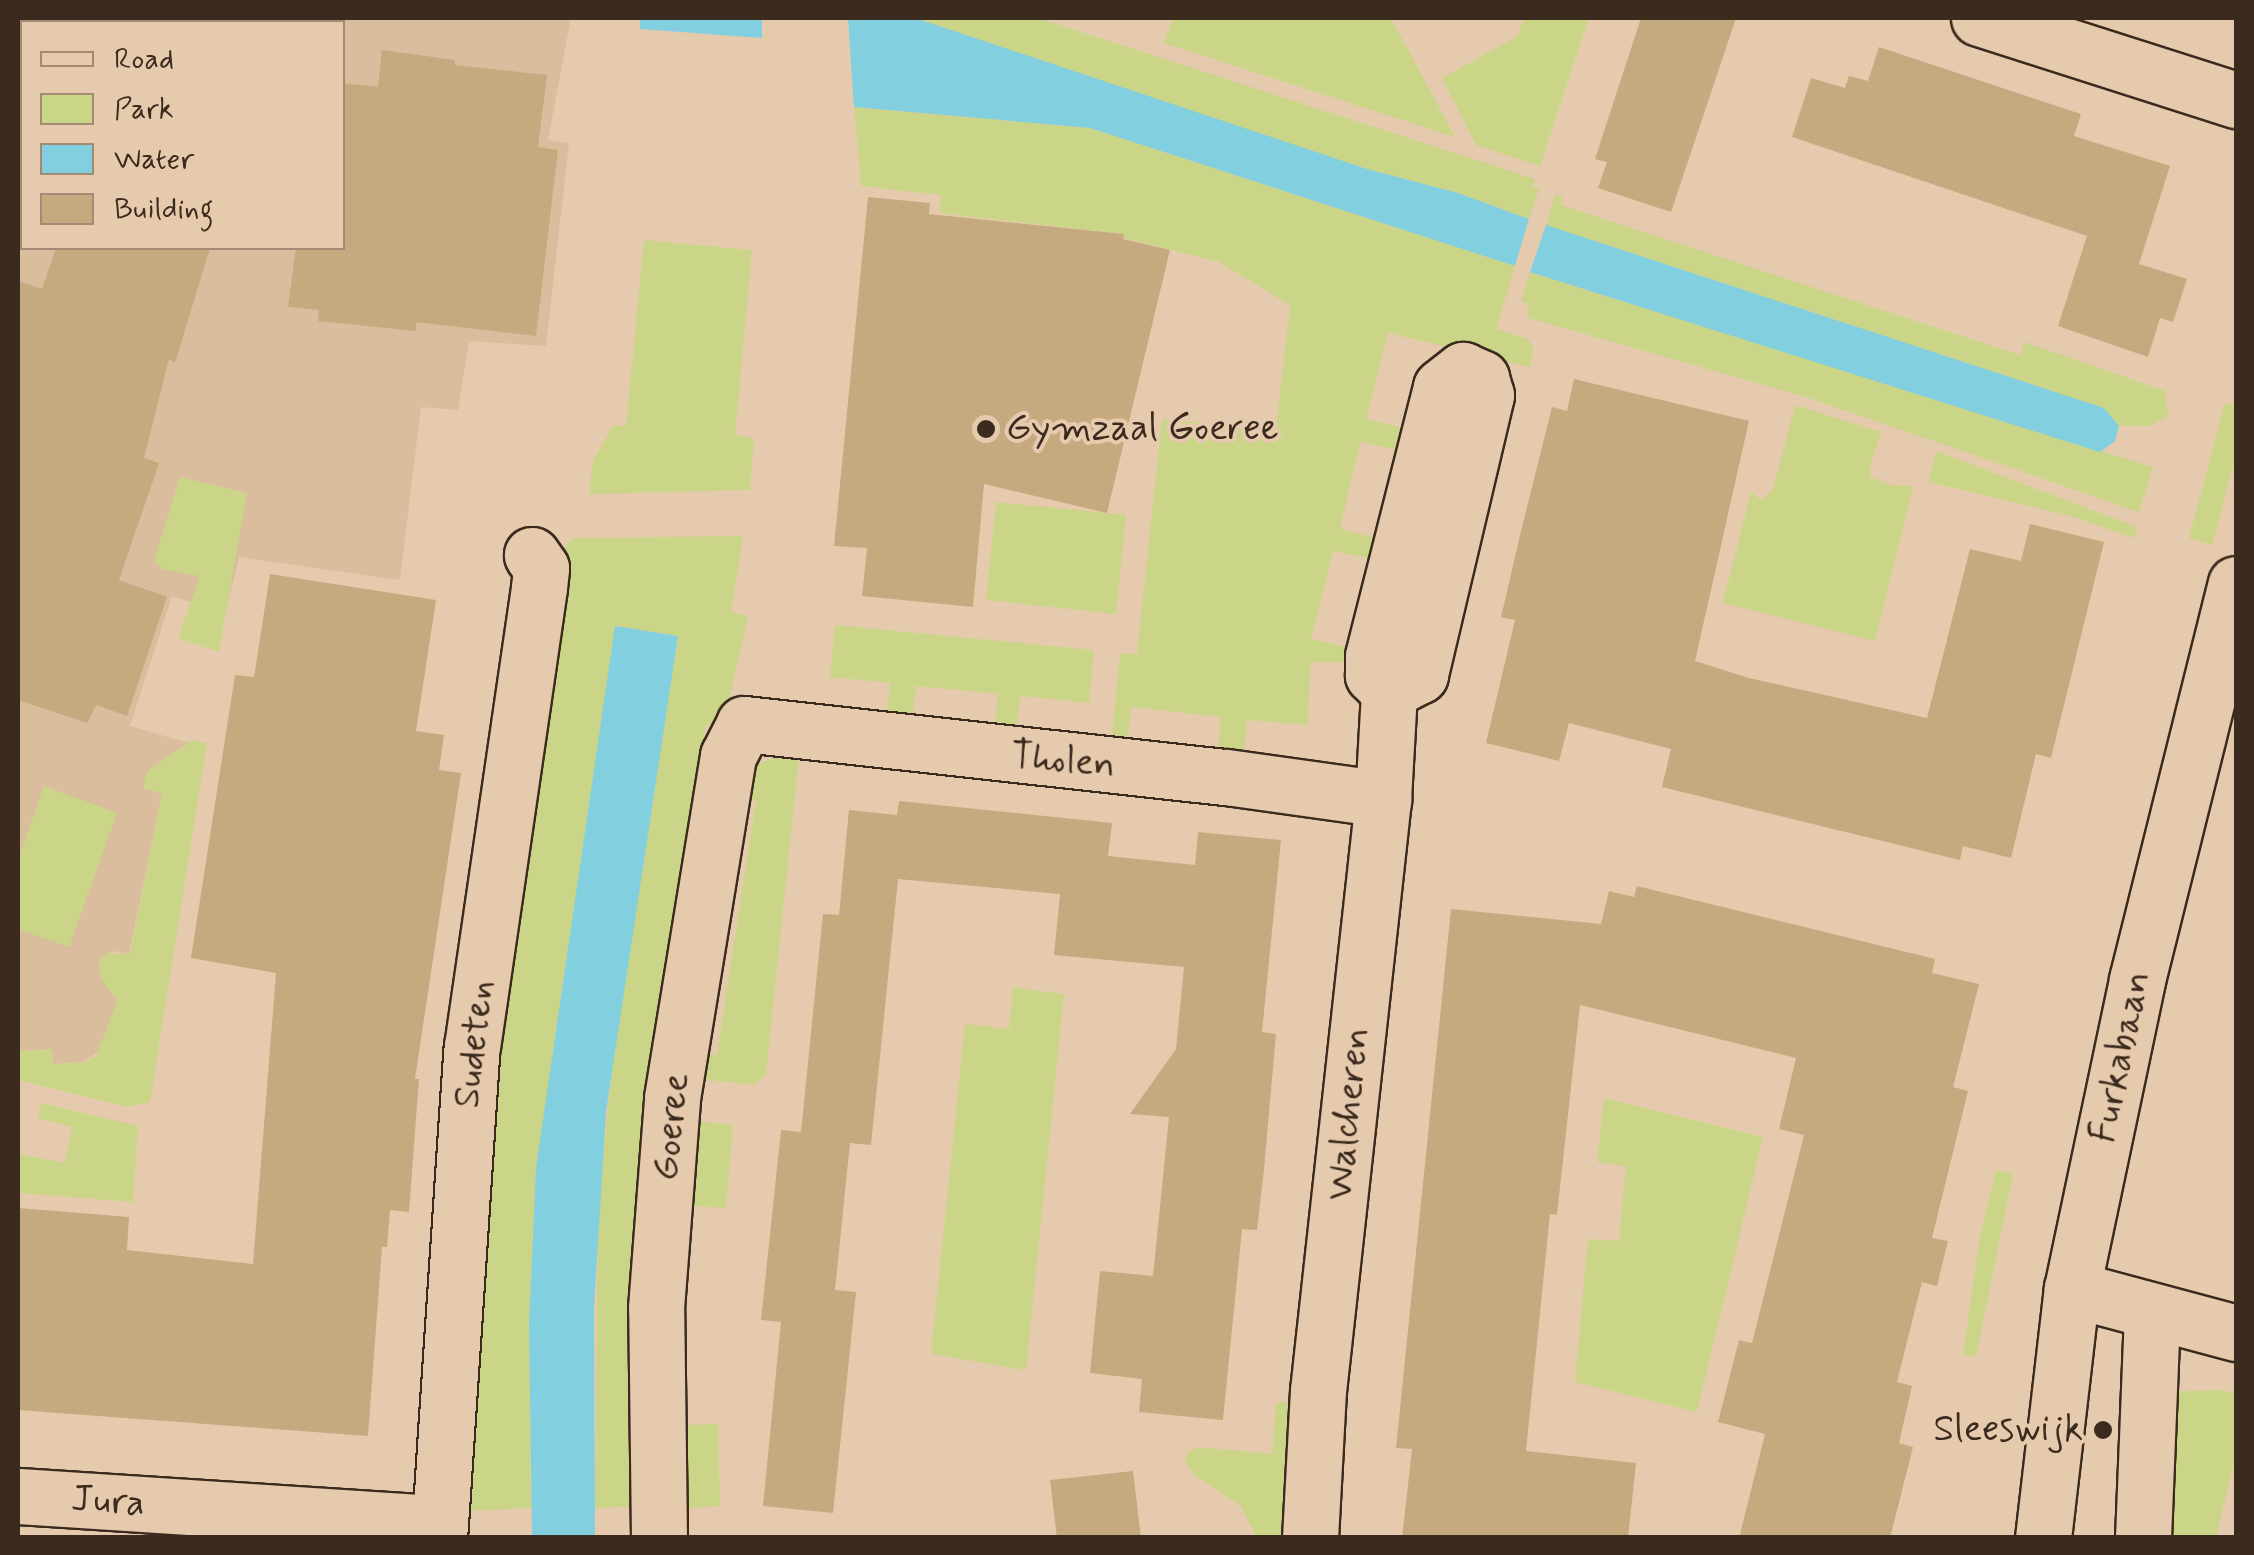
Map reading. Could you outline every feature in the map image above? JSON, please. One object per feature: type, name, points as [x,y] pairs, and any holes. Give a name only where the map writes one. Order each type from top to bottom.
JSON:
[{"type":"street","points":[[1979,18],[2236,100]]},
{"type":"street","name":"Walcheren","points":[[1474,373],[1486,385],[1486,395],[1420,675],[1389,691],[1373,676],[1373,656],[1441,386],[1454,374],[1474,373]]},
{"type":"street","name":"Sudeten","points":[[438,1530],[472,1046],[539,588],[541,568],[532,555]]},
{"type":"street","name":"Furkabaan","points":[[2043,1538],[2072,1289],[2137,980],[2236,584]]},
{"type":"street","name":"Walcheren","points":[[1310,1538],[1318,1391],[1383,799],[1389,691]]},
{"type":"street","name":"Tholen","points":[[744,724],[1228,777],[1383,799]]},
{"type":"street","name":"Goeree","points":[[659,1538],[656,1308],[672,1098],[728,756],[744,724]]},
{"type":"street","points":[[2072,1289],[2236,1333]]},
{"type":"street","points":[[2143,1538],[2152,1313]]},
{"type":"street","name":"Jura","points":[[18,1496],[438,1530]]},
{"type":"shaded area","points":[[18,18],[571,18],[548,140],[569,143],[546,346],[469,341],[458,410],[421,407],[400,580],[239,557],[225,614],[172,596],[130,726],[192,744],[162,793],[129,954],[113,951],[101,959],[100,977],[118,1000],[98,1051],[84,1062],[53,1064],[51,1049],[18,1051]]},
{"type":"green space","points":[[915,18],[1038,18],[1535,179],[1533,187],[1539,189],[1529,219]]},
{"type":"green space","points":[[1173,18],[1391,18],[1455,137],[1164,43]]},
{"type":"green space","points":[[1524,18],[1589,18],[1540,166],[1476,145],[1442,78],[1518,36]]},
{"type":"green space","points":[[854,107],[1090,128],[1515,266],[1496,329],[1528,339],[1534,349],[1530,367],[1388,333],[1366,419],[1403,428],[1404,451],[1360,442],[1340,529],[1381,539],[1377,560],[1333,551],[1311,639],[1356,649],[1354,662],[1310,662],[1308,725],[1247,720],[1244,753],[1218,750],[1221,717],[1131,707],[1127,744],[1111,744],[1120,653],[1137,654],[1162,419],[1276,430],[1290,305],[1219,262],[1124,238],[1123,234],[939,213],[941,195],[861,186]]},
{"type":"green space","points":[[1555,195],[1562,196],[1561,205],[2020,355],[2025,342],[2165,391],[2168,416],[2150,426],[2119,426],[2104,408],[1546,225]]},
{"type":"green space","points":[[644,240],[752,250],[735,435],[754,438],[750,490],[589,494],[593,461],[613,426],[626,426]]},
{"type":"green space","points":[[1530,272],[2153,467],[2139,512],[1806,397],[1528,318],[1528,303],[1521,302]]},
{"type":"green space","points":[[2225,403],[2236,406],[2236,455],[2212,545],[2189,538]]},
{"type":"green space","points":[[1795,405],[1881,432],[1869,470],[1871,477],[1890,485],[1913,486],[1875,641],[1723,603],[1751,492],[1761,500],[1773,490]]},
{"type":"green space","points":[[1936,451],[2137,527],[2134,538],[2068,515],[1928,482]]},
{"type":"green space","points":[[180,477],[247,493],[219,652],[178,638],[200,576],[162,569],[154,561]]},
{"type":"green space","points":[[996,502],[1126,515],[1116,614],[986,600]]},
{"type":"green space","points":[[743,536],[731,612],[748,616],[728,706],[705,728],[675,923],[639,1506],[595,1508],[598,1206],[616,1031],[678,636],[616,626],[536,1168],[529,1325],[531,1508],[469,1511],[465,1505],[502,1033],[569,580],[555,578],[559,552],[572,539],[580,538]]},
{"type":"green space","points":[[835,625],[1094,650],[1089,703],[1020,696],[1016,731],[995,725],[998,694],[916,686],[912,718],[887,716],[890,683],[830,677]]},
{"type":"green space","points":[[193,740],[207,743],[150,1102],[127,1107],[18,1080],[18,1051],[51,1049],[54,1064],[84,1062],[96,1056],[118,1000],[103,982],[98,965],[106,953],[130,954],[162,794],[143,788],[147,771]]},
{"type":"green space","points":[[778,756],[799,756],[766,1074],[754,1085],[698,1079],[704,1054],[717,1055],[756,800],[742,797],[746,777],[757,765]]},
{"type":"green space","points":[[44,786],[117,813],[69,947],[18,929],[18,860]]},
{"type":"green space","points":[[1013,987],[1064,994],[1026,1370],[931,1354],[965,1024],[1009,1029]]},
{"type":"green space","points":[[1604,1098],[1763,1137],[1697,1412],[1575,1382],[1588,1239],[1619,1241],[1626,1166],[1597,1162]]},
{"type":"green space","points":[[41,1103],[138,1126],[133,1202],[18,1193],[18,1154],[65,1163],[72,1127],[38,1118]]},
{"type":"green space","points":[[693,1121],[733,1125],[726,1208],[690,1206]]},
{"type":"green space","points":[[1996,1170],[2013,1174],[1976,1357],[1963,1354],[1979,1243]]},
{"type":"green space","points":[[2158,1392],[2236,1393],[2236,1455],[2216,1537],[2154,1538]]},
{"type":"green space","points":[[1276,1402],[1294,1403],[1285,1537],[1257,1537],[1240,1505],[1194,1475],[1185,1460],[1188,1452],[1199,1447],[1272,1454]]},
{"type":"green space","points":[[718,1424],[720,1506],[681,1509],[682,1425]]},
{"type":"water","points":[[640,18],[762,18],[762,38],[640,29]]},
{"type":"water","points":[[848,18],[915,18],[1529,219],[1515,266],[1090,128],[854,107]]},
{"type":"water","points":[[1546,225],[2104,408],[2119,426],[2115,441],[2100,452],[1530,272]]},
{"type":"water","points":[[615,626],[678,636],[606,1112],[594,1308],[595,1537],[532,1537],[529,1325],[536,1168]]},
{"type":"building","points":[[1641,18],[1736,18],[1671,212],[1598,188],[1607,162],[1595,159]]},
{"type":"building","points":[[1879,47],[2081,114],[2074,136],[2170,166],[2139,264],[2187,279],[2173,322],[2160,318],[2148,357],[2058,326],[2087,236],[1792,137],[1811,78],[1845,88],[1849,76],[1868,81]]},
{"type":"building","points":[[382,50],[455,60],[455,65],[547,75],[538,147],[558,150],[536,336],[416,322],[416,331],[318,321],[319,310],[288,307],[296,250],[345,250],[345,83],[378,87]]},
{"type":"building","name":"Gymzaal Goeree","points":[[868,197],[930,203],[929,214],[1124,234],[1123,239],[1170,250],[1107,513],[984,484],[973,607],[862,596],[867,548],[834,546]]},
{"type":"building","points":[[55,250],[209,250],[175,363],[169,359],[144,458],[159,463],[119,580],[167,597],[127,716],[96,705],[87,723],[18,700],[18,281],[42,289]]},
{"type":"building","points":[[1574,379],[1749,421],[1695,661],[1749,678],[1927,718],[1970,549],[2021,561],[2030,524],[2104,542],[2051,758],[2036,754],[2011,858],[1963,846],[1960,860],[1662,787],[1671,749],[1569,723],[1559,761],[1486,743],[1515,620],[1501,617],[1522,527],[1552,407],[1567,411]]},
{"type":"building","points":[[270,574],[436,600],[416,731],[444,735],[439,770],[461,773],[415,1079],[419,1079],[409,1212],[390,1210],[387,1247],[382,1247],[368,1436],[18,1410],[18,1208],[129,1217],[127,1250],[253,1264],[276,973],[191,958],[235,675],[254,677]]},
{"type":"building","points":[[899,801],[1112,823],[1108,856],[1195,865],[1198,832],[1281,840],[1262,1032],[1276,1034],[1264,1169],[1257,1230],[1242,1229],[1223,1420],[1139,1412],[1142,1379],[1090,1373],[1100,1271],[1153,1276],[1169,1117],[1130,1114],[1176,1049],[1184,967],[1054,955],[1060,894],[898,879],[871,1145],[850,1143],[835,1290],[856,1292],[833,1513],[763,1506],[781,1322],[761,1320],[781,1130],[801,1132],[823,914],[839,915],[849,810],[897,815]]},
{"type":"building","points":[[1637,886],[1935,959],[1932,973],[1979,984],[1953,1087],[1968,1091],[1932,1238],[1948,1241],[1937,1286],[1922,1282],[1897,1382],[1912,1386],[1899,1443],[1913,1447],[1890,1538],[1739,1538],[1765,1434],[1718,1422],[1739,1340],[1752,1343],[1804,1135],[1779,1129],[1796,1058],[1580,1005],[1557,1215],[1550,1214],[1526,1451],[1636,1463],[1628,1538],[1402,1538],[1412,1449],[1396,1448],[1451,909],[1601,924],[1609,891],[1634,897]]},
{"type":"building","points":[[1133,1471],[1141,1538],[1057,1538],[1050,1480]]},
{"type":"place","name":"Gymzaal Goeree","points":[[986,429]]},
{"type":"place","name":"Sleeswijk","points":[[2103,1430]]}]
